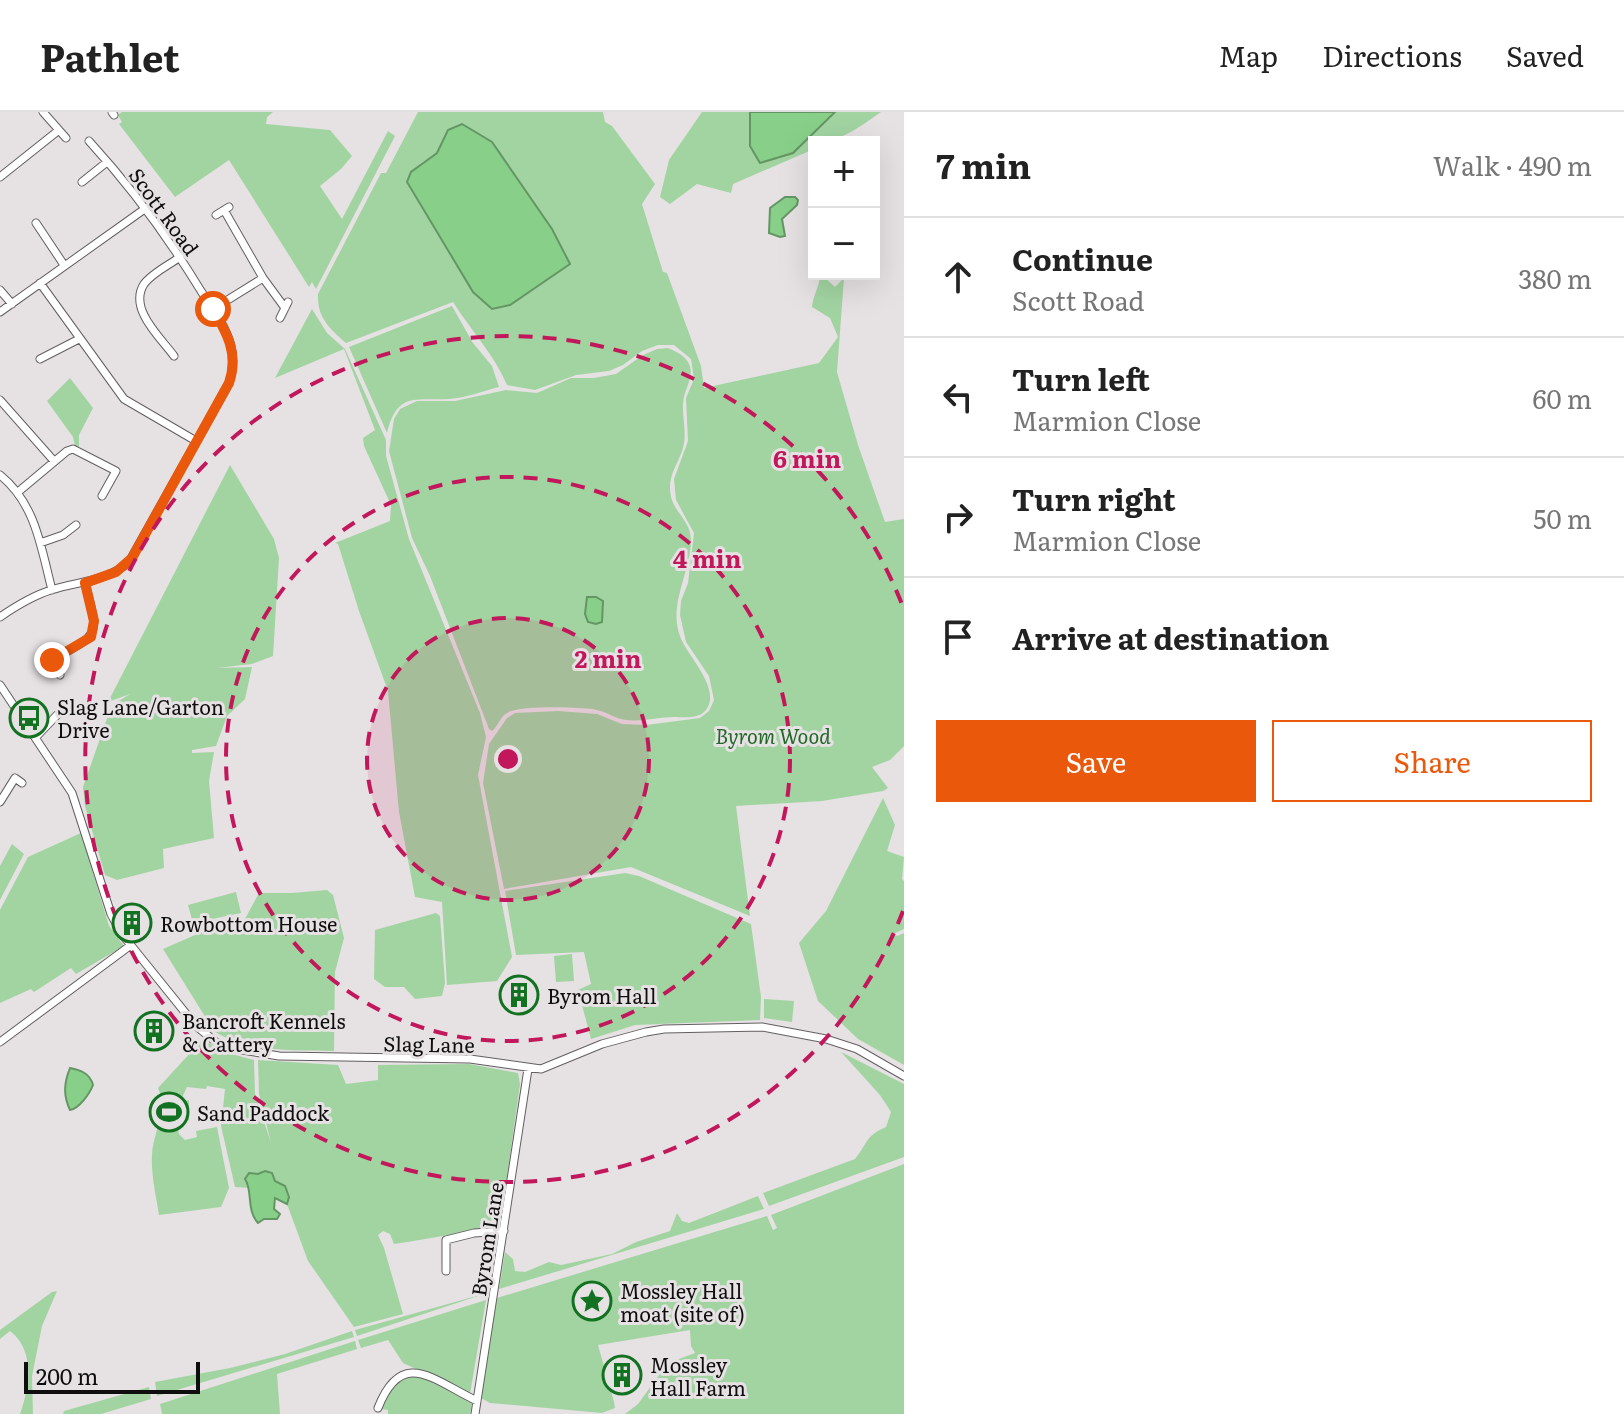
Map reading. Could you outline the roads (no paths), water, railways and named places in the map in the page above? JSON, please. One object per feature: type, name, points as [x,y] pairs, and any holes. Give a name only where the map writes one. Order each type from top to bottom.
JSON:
[{"type":"street","points":[[43,112],[66,138]]},
{"type":"street","points":[[0,176],[59,130]]},
{"type":"street","name":"Scott Road","points":[[0,617],[23,601],[116,572],[132,558],[229,383],[232,369],[233,354],[229,340],[213,309],[146,208],[89,141]]},
{"type":"street","points":[[81,184],[107,162]]},
{"type":"street","points":[[0,312],[146,208]]},
{"type":"street","points":[[223,211],[263,278],[286,305],[280,318]]},
{"type":"street","points":[[34,221],[64,265]]},
{"type":"street","points":[[174,356],[145,317],[140,298],[142,288],[149,279],[180,257]]},
{"type":"street","points":[[213,309],[263,278]]},
{"type":"street","points":[[40,283],[124,399],[196,441]]},
{"type":"street","points":[[0,290],[12,304]]},
{"type":"street","points":[[40,359],[79,339]]},
{"type":"street","points":[[0,400],[54,461]]},
{"type":"street","points":[[18,492],[67,451],[76,449],[116,471],[102,496]]},
{"type":"street","points":[[0,475],[18,492],[33,517],[52,590]]},
{"type":"street","points":[[40,543],[63,535],[75,525]]},
{"type":"street","points":[[60,675],[51,658],[88,640],[93,633],[94,621],[85,583]]},
{"type":"street","name":"Slag Lane","points":[[0,685],[72,793],[111,914],[131,945],[196,1026],[216,1042],[236,1049],[315,1058],[470,1059],[541,1069],[602,1044],[646,1032],[762,1027],[815,1036],[857,1049],[904,1076]]},
{"type":"street","points":[[36,737],[57,715]]},
{"type":"street","points":[[0,802],[15,775],[22,783]]},
{"type":"street","points":[[0,1042],[131,945]]},
{"type":"street","name":"Byrom Lane","points":[[475,1414],[528,1069]]},
{"type":"street","points":[[446,1271],[446,1240],[474,1233],[504,1231]]},
{"type":"street","points":[[378,1408],[392,1380],[409,1372],[425,1376],[477,1401]]},
{"type":"place","name":"Slag Lane/Garton Drive","points":[[29,718]]},
{"type":"place","name":"Rowbottom House","points":[[132,923]]},
{"type":"place","name":"Byrom Hall","points":[[519,995]]},
{"type":"place","name":"Bancroft Kennels & Cattery","points":[[154,1031]]},
{"type":"place","name":"Sand Paddock","points":[[169,1112]]},
{"type":"place","name":"Mossley Hall moat (site of)","points":[[592,1301]]},
{"type":"place","name":"Mossley Hall Farm","points":[[622,1375]]},
{"type":"park label","name":"Byrom Wood","points":[[773,735]]}]
